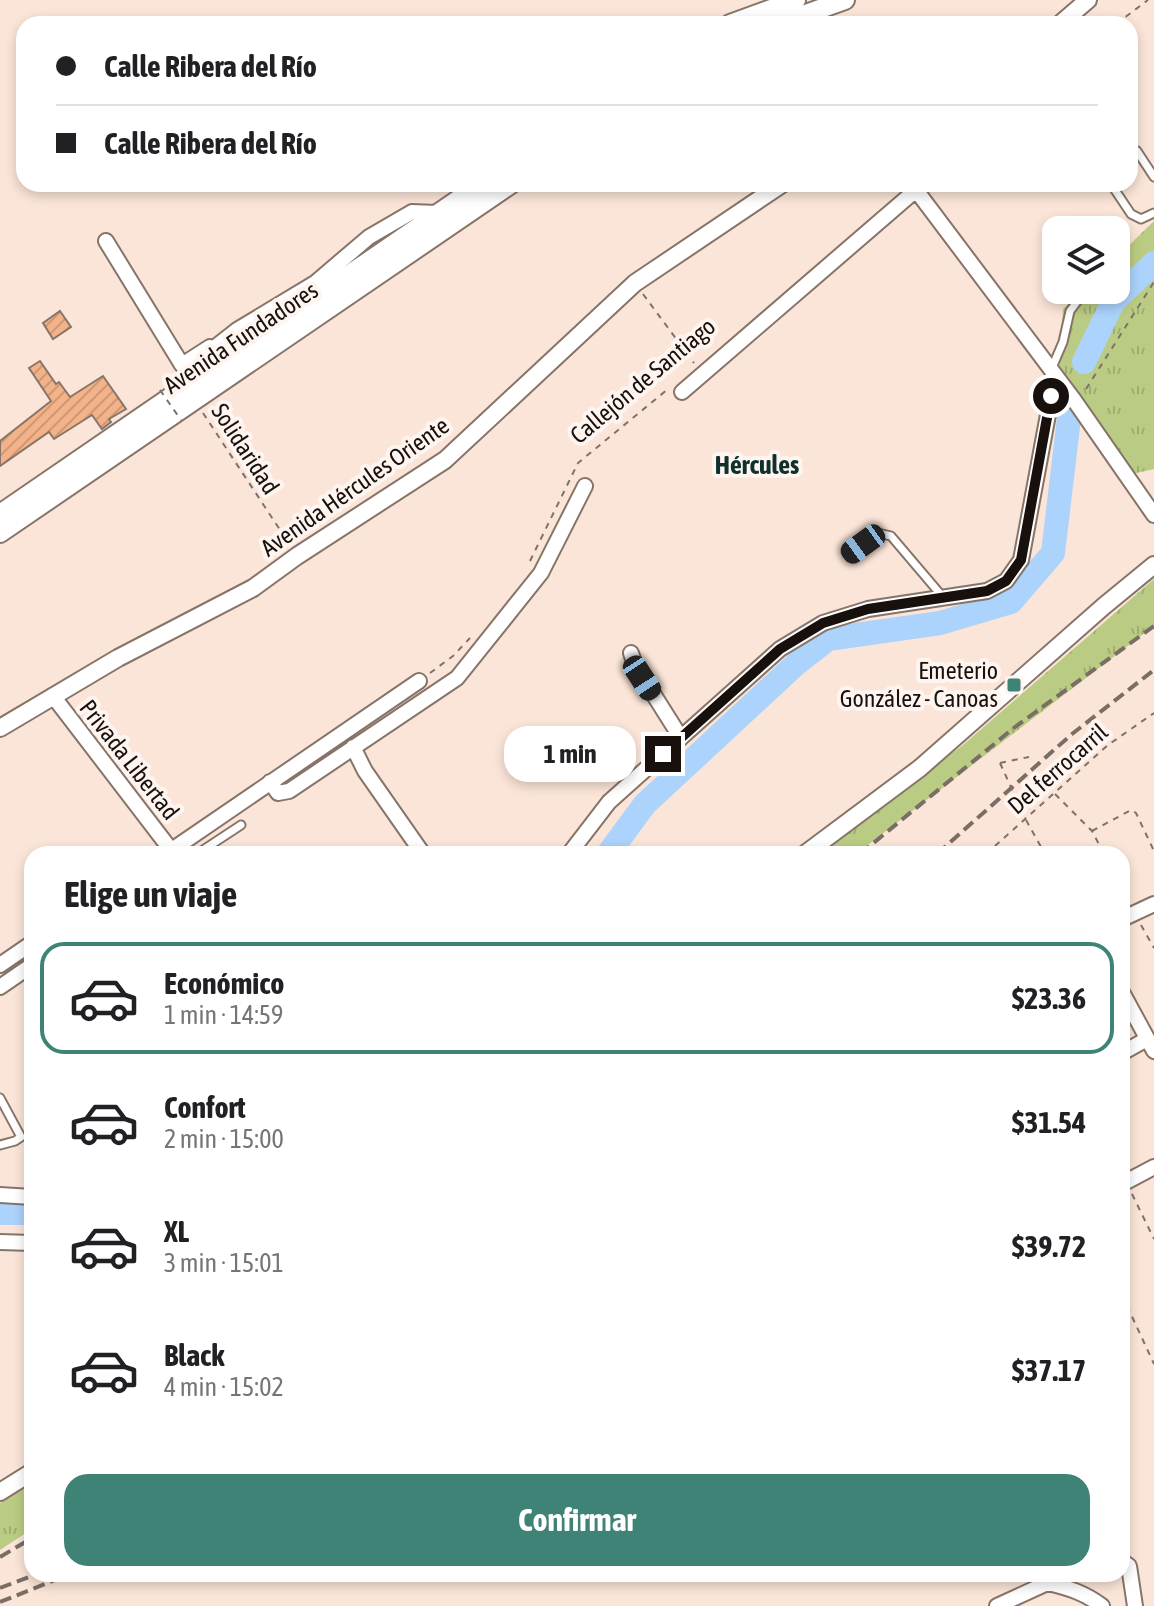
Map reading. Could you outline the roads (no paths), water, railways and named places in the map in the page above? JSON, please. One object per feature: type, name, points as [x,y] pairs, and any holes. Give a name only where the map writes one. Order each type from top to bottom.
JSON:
[{"type":"main road","points":[[752,16],[796,0]]},
{"type":"main road","points":[[800,16],[845,0]]},
{"type":"main road","name":"Avenida Fundadores","points":[[0,514],[469,192]]},
{"type":"main road","name":"Avenida Fundadores","points":[[0,533],[499,192]]},
{"type":"street","points":[[1069,16],[1088,0]]},
{"type":"street","name":"Avenida Hércules Oriente","points":[[0,728],[118,658],[253,588],[445,460],[635,283],[770,192]]},
{"type":"street","name":"Callejón de Santiago","points":[[678,389],[915,192]]},
{"type":"street","points":[[925,192],[1154,515]]},
{"type":"street","points":[[106,241],[182,365],[315,283],[369,237],[412,212],[437,213]]},
{"type":"street","points":[[195,378],[209,352],[237,330]]},
{"type":"street","points":[[575,846],[609,802],[780,649],[823,623],[868,609],[987,591],[1006,581],[1021,560],[1053,373]]},
{"type":"street","points":[[270,782],[278,793],[289,791],[457,678],[541,573],[585,486]]},
{"type":"street","points":[[816,846],[920,768],[1154,565]]},
{"type":"street","points":[[631,653],[635,665],[681,738]]},
{"type":"street","points":[[177,846],[419,681]]},
{"type":"street","name":"Privada Libertad","points":[[53,696],[164,846]]},
{"type":"street","points":[[353,747],[365,771],[417,846]]},
{"type":"street","points":[[1130,915],[1154,904]]},
{"type":"street","points":[[0,965],[24,948]]},
{"type":"street","points":[[0,987],[24,970]]},
{"type":"street","points":[[1130,1007],[1151,1045],[1130,1051]]},
{"type":"street","points":[[1130,1180],[1154,1167]]},
{"type":"street","points":[[0,1195],[24,1196]]},
{"type":"street","points":[[0,1242],[24,1243]]},
{"type":"street","points":[[0,1492],[24,1477]]},
{"type":"street","points":[[1130,1582],[1135,1606]]},
{"type":"street","points":[[997,1606],[1048,1583],[1088,1595],[1102,1606]]},
{"type":"lane","points":[[1138,153],[1154,177]]},
{"type":"lane","points":[[1116,192],[1131,214],[1141,219],[1154,213]]},
{"type":"lane","points":[[1053,373],[1070,311],[1075,304]]},
{"type":"lane","points":[[848,554],[878,533],[891,536],[943,598]]},
{"type":"lane","points":[[209,846],[241,825]]},
{"type":"lane","points":[[0,1098],[21,1137],[0,1145]]},
{"type":"waterway","points":[[1084,362],[1113,302],[1154,263]]},
{"type":"waterway","points":[[614,846],[645,804],[796,664],[828,639],[940,623],[1011,602],[1053,553],[1070,410]]},
{"type":"waterway","points":[[0,1213],[24,1213]]},
{"type":"railway","points":[[870,846],[1015,727],[1154,626]]},
{"type":"railway","points":[[946,846],[1072,734],[1154,670]]},
{"type":"railway","points":[[0,1557],[24,1543]]},
{"type":"railway","points":[[0,1588],[24,1579]]},
{"type":"railway","points":[[0,1602],[50,1582]]},
{"type":"place","name":"Emeterio González - Canoas","points":[[1014,685]]},
{"type":"district","name":"Hércules","points":[[757,465]]}]
